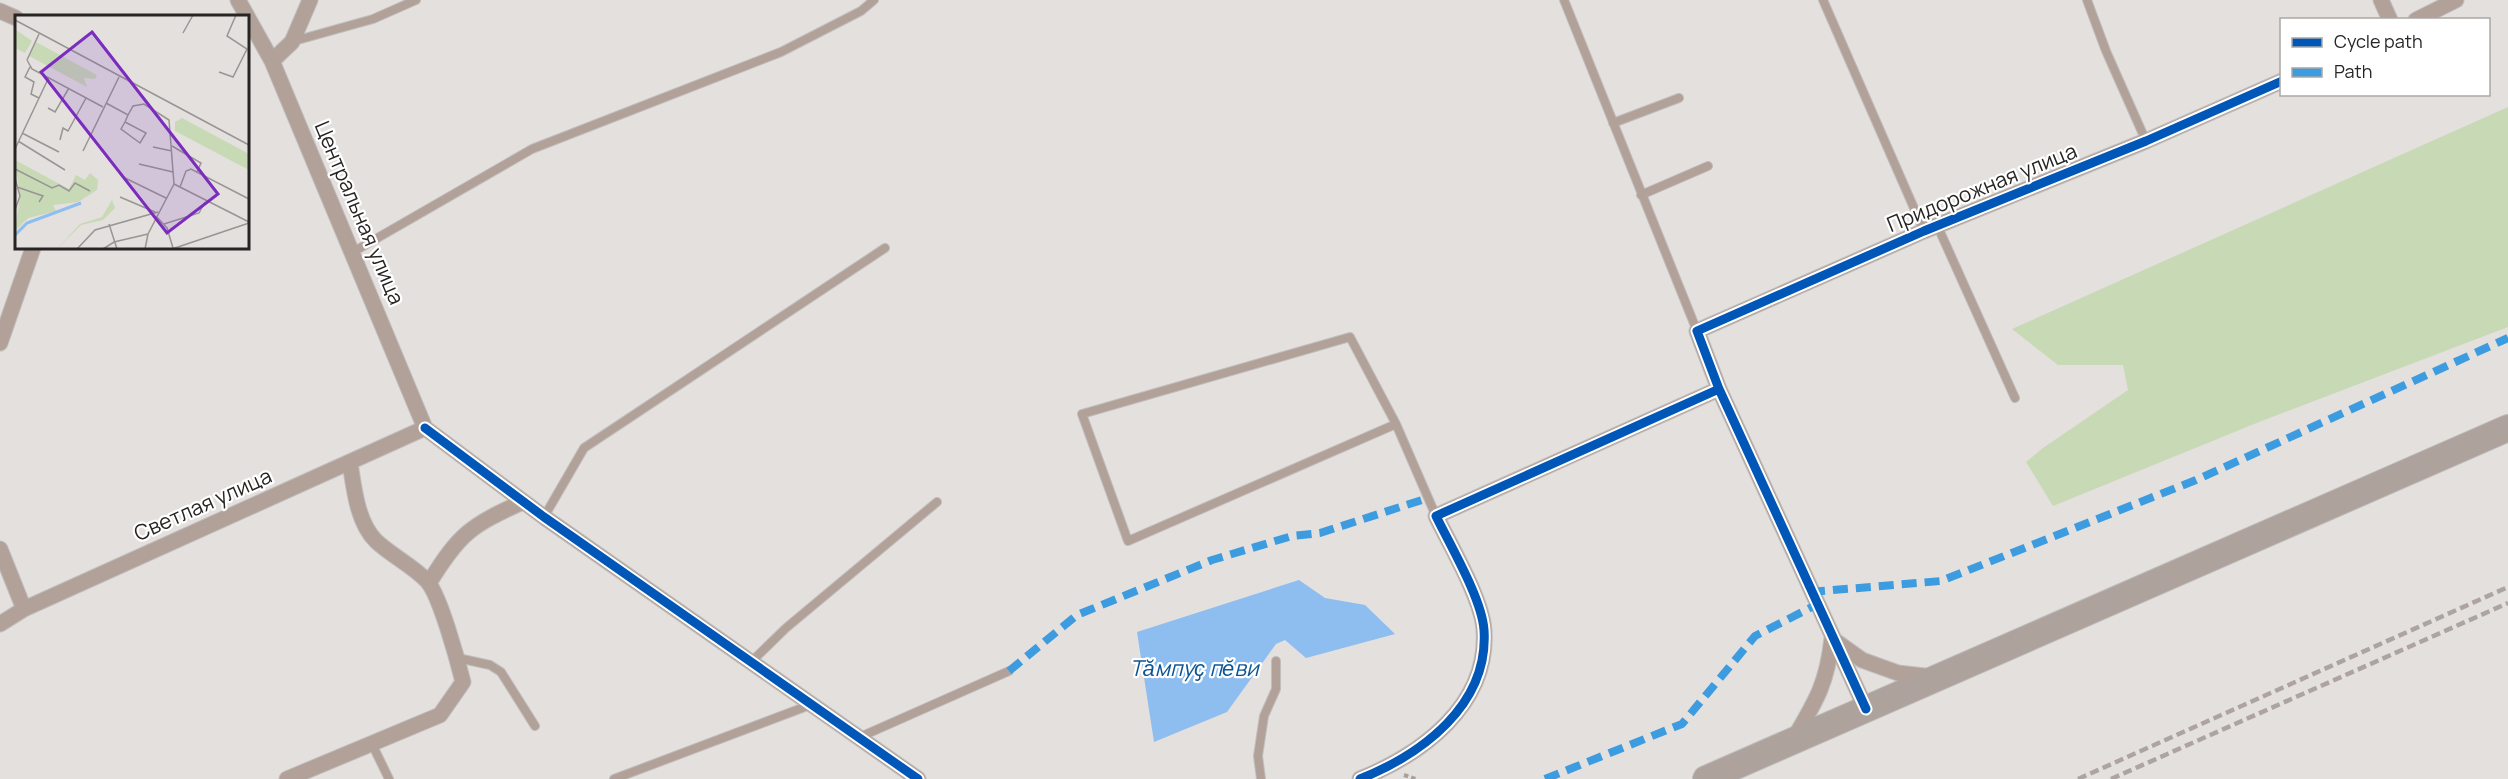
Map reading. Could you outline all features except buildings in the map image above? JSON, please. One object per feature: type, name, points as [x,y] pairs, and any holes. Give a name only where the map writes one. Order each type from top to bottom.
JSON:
[{"type":"highway","points":[[1706,779],[2508,428]]},
{"type":"street","name":"Центральная улица","points":[[238,0],[246,15]]},
{"type":"street","points":[[272,61],[292,42],[310,0]]},
{"type":"street","points":[[2380,0],[2389,18]]},
{"type":"street","points":[[2420,18],[2456,0]]},
{"type":"street","points":[[0,11],[15,18]]},
{"type":"street","name":"Центральная улица","points":[[249,22],[272,61],[425,428]]},
{"type":"street","name":"Придорожная улица","points":[[1697,331],[1931,228],[2146,141],[2280,82]]},
{"type":"street","points":[[0,343],[33,249]]},
{"type":"street","points":[[1697,331],[1719,389],[1866,710]]},
{"type":"street","points":[[1360,779],[1390,767],[1423,746],[1444,727],[1469,696],[1482,666],[1484,629],[1475,598],[1436,516],[1719,389]]},
{"type":"street","points":[[425,428],[544,517],[918,779]]},
{"type":"street","name":"Светлая улица","points":[[0,624],[24,609],[425,428]]},
{"type":"street","points":[[287,779],[440,715],[463,682],[458,658],[429,583],[376,540],[367,529],[357,501],[350,463]]},
{"type":"street","points":[[429,583],[456,540],[484,519],[523,502]]},
{"type":"street","points":[[0,549],[24,609]]},
{"type":"street","points":[[1832,638],[1862,660],[1898,673],[1937,678]]},
{"type":"street","points":[[1791,742],[1815,703],[1828,671],[1832,638]]},
{"type":"lane","points":[[292,42],[374,20],[416,0]]},
{"type":"lane","points":[[353,252],[532,149],[781,52],[861,11],[874,0]]},
{"type":"lane","points":[[1564,0],[1697,331]]},
{"type":"lane","points":[[1823,0],[2015,398]]},
{"type":"lane","points":[[2087,0],[2106,51],[2146,141]]},
{"type":"lane","points":[[1613,123],[1679,98]]},
{"type":"lane","points":[[1641,195],[1707,166]]},
{"type":"lane","points":[[544,517],[584,448],[885,248]]},
{"type":"lane","points":[[1396,424],[1128,541],[1083,414],[1350,337],[1396,424],[1436,516]]},
{"type":"lane","points":[[750,663],[786,628],[937,501]]},
{"type":"lane","points":[[458,658],[490,665],[501,672],[535,726]]},
{"type":"lane","points":[[1261,779],[1258,756],[1264,716],[1276,690],[1276,661]]},
{"type":"lane","points":[[858,738],[1009,671]]},
{"type":"lane","points":[[614,779],[810,705]]},
{"type":"lane","points":[[372,744],[389,779]]},
{"type":"green space","points":[[2508,107],[2508,327],[2259,422],[2053,506],[2026,462],[2128,390],[2123,365],[2058,365],[2012,329]]},
{"type":"water","name":"Тӑмпуҫ пӗви","points":[[1299,580],[1325,598],[1365,605],[1395,634],[1306,658],[1285,640],[1276,644],[1227,712],[1154,742],[1137,632]]},
{"type":"railway","points":[[2078,779],[2508,587]]},
{"type":"railway","points":[[2111,779],[2508,603]]},
{"type":"marked path","points":[[1810,592],[1941,581],[2196,480],[2508,338]]},
{"type":"marked path","points":[[1009,671],[1077,615],[1212,560],[1292,536],[1320,533],[1428,498]]},
{"type":"marked path","points":[[1545,779],[1682,724],[1755,636],[1816,605]]},
{"type":"cycle path","points":[[1866,709],[1719,389],[1697,331],[1924,231],[2146,141],[2280,82]]},
{"type":"cycle path","points":[[1360,779],[1406,756],[1428,741],[1447,723],[1463,704],[1475,681],[1483,657],[1484,630],[1478,603],[1436,516],[1719,389]]},
{"type":"cycle path","points":[[425,428],[544,517],[918,779]]}]
